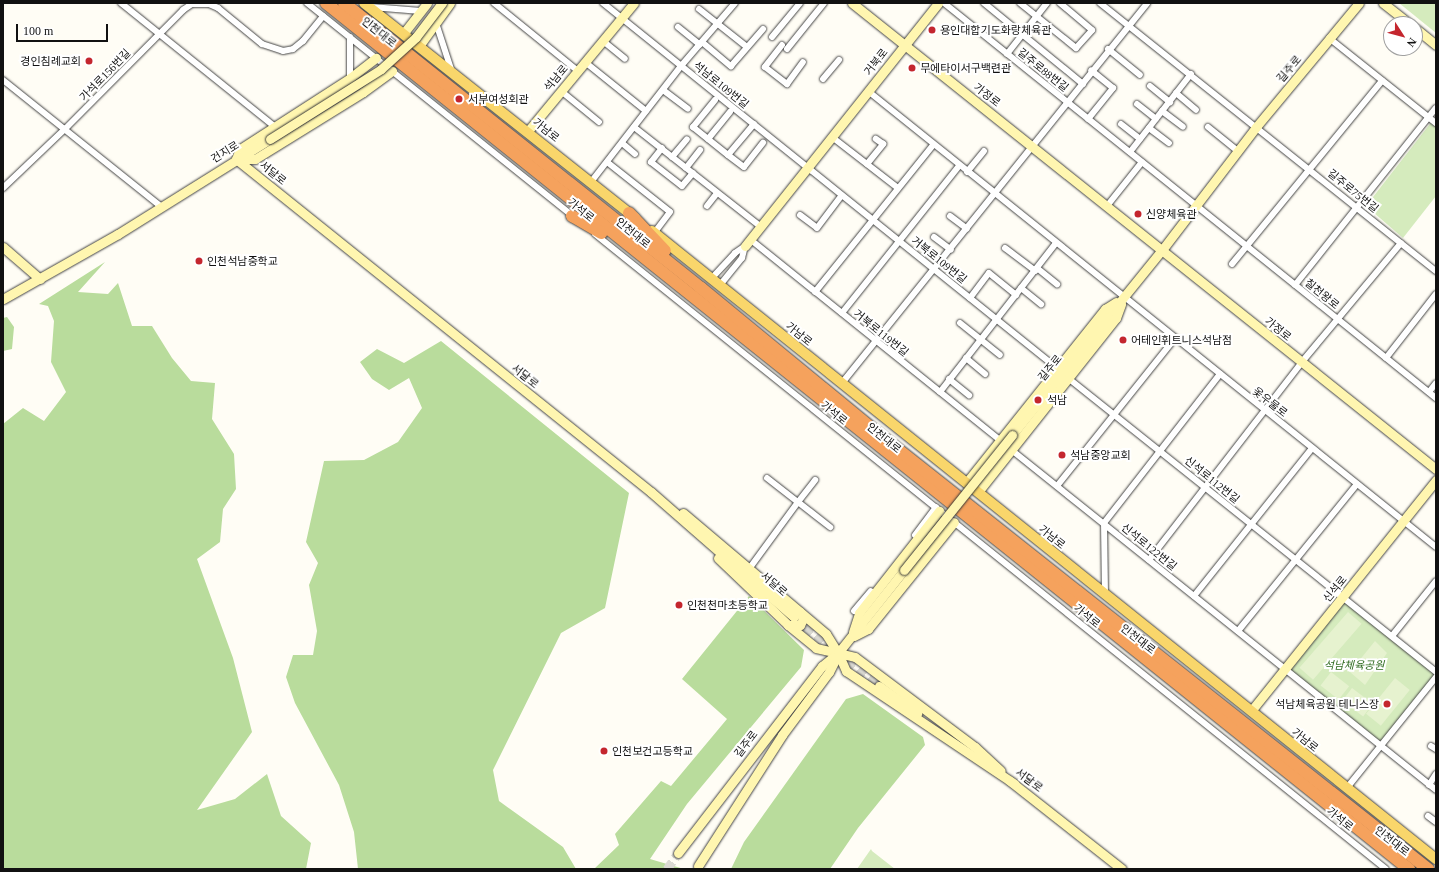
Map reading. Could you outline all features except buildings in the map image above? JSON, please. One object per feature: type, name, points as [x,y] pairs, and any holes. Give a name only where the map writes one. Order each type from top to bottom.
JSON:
[{"type":"highway","name":"인천대로","points":[[326,3],[640,256],[1409,869]]},
{"type":"highway","name":"인천대로","points":[[344,3],[701,288],[888,441],[1428,869]]},
{"type":"highway","points":[[629,213],[701,288]]},
{"type":"highway","points":[[572,216],[640,256]]},
{"type":"main road","name":"가남로","points":[[367,5],[528,131],[1251,711],[1346,789],[1436,859]]},
{"type":"street","points":[[122,3],[273,125]]},
{"type":"street","name":"가석로156번길","points":[[3,188],[65,130],[183,10],[201,3],[218,8],[262,44],[283,51],[292,49],[303,41],[323,16]]},
{"type":"street","name":"가석로","points":[[307,3],[1386,869]]},
{"type":"street","name":"건지로","points":[[3,299],[40,280],[381,69],[416,37],[442,3]]},
{"type":"street","points":[[419,46],[450,3]]},
{"type":"street","points":[[494,3],[578,70]]},
{"type":"street","name":"석남로109번길","points":[[603,3],[808,168]]},
{"type":"street","name":"석남로","points":[[528,131],[634,3]]},
{"type":"street","points":[[591,182],[682,66],[735,3]]},
{"type":"street","points":[[772,37],[800,3]]},
{"type":"street","points":[[803,62],[787,84],[765,67],[824,3]]},
{"type":"street","name":"가정로","points":[[852,3],[1162,250],[1301,363],[1436,469]]},
{"type":"street","name":"거북로","points":[[748,243],[938,3]]},
{"type":"street","name":"길주로88번길","points":[[944,3],[1195,205]]},
{"type":"street","points":[[984,3],[1083,84]]},
{"type":"street","points":[[1020,3],[1076,48],[1092,30],[1060,3]]},
{"type":"street","points":[[1007,54],[1047,3]]},
{"type":"street","name":"길주로75번길","points":[[1100,3],[1191,74],[1436,271]]},
{"type":"street","points":[[842,383],[935,270],[1032,146],[1083,84],[1091,70],[1147,3]]},
{"type":"street","name":"길주로","points":[[678,853],[822,666],[838,653],[851,638],[1012,435],[1162,250],[1256,127],[1359,3]]},
{"type":"street","points":[[1383,3],[1400,16]]},
{"type":"street","points":[[367,5],[424,7]]},
{"type":"street","points":[[403,34],[424,7]]},
{"type":"street","points":[[699,9],[747,47]]},
{"type":"street","points":[[436,23],[451,70]]},
{"type":"street","points":[[678,27],[732,66],[763,29]]},
{"type":"street","points":[[1423,34],[1436,45]]},
{"type":"street","points":[[350,37],[350,78]]},
{"type":"street","points":[[1330,38],[1436,123]]},
{"type":"street","points":[[603,41],[625,59]]},
{"type":"street","points":[[1108,50],[1140,75]]},
{"type":"street","points":[[376,58],[350,78],[273,125],[240,149],[236,159],[255,159],[363,92],[392,71]]},
{"type":"street","points":[[823,79],[838,60]]},
{"type":"street","points":[[585,62],[646,111]]},
{"type":"street","points":[[1088,119],[1113,88],[1091,70]]},
{"type":"street","points":[[1130,152],[1191,74]]},
{"type":"street","points":[[3,80],[160,206]]},
{"type":"street","points":[[1232,264],[1382,81]]},
{"type":"street","points":[[1150,86],[1170,102]]},
{"type":"street","points":[[663,90],[688,109]]},
{"type":"street","points":[[561,91],[599,122]]},
{"type":"street","name":"옻우물로","points":[[868,91],[959,166],[1436,547]]},
{"type":"street","points":[[1176,93],[1196,110]]},
{"type":"street","points":[[715,100],[693,127],[744,167],[763,143]]},
{"type":"street","points":[[1138,104],[1156,119]]},
{"type":"street","points":[[1295,285],[1436,108]]},
{"type":"street","points":[[1162,111],[1183,127]]},
{"type":"street","points":[[708,139],[730,112]]},
{"type":"street","points":[[728,155],[754,124]]},
{"type":"street","points":[[1121,124],[1140,139]]},
{"type":"street","points":[[634,127],[761,228]]},
{"type":"street","points":[[1208,127],[1238,151]]},
{"type":"street","points":[[1149,128],[1169,143]]},
{"type":"street","points":[[832,136],[898,188]]},
{"type":"street","points":[[867,164],[883,144],[876,138]]},
{"type":"street","points":[[672,157],[686,139]]},
{"type":"street","points":[[622,143],[635,154]]},
{"type":"street","points":[[815,292],[933,145]]},
{"type":"street","points":[[662,148],[651,162],[682,186],[693,173]]},
{"type":"street","points":[[686,168],[700,150]]},
{"type":"street","points":[[967,172],[984,151]]},
{"type":"street","name":"서달로","points":[[236,159],[651,492],[797,615]]},
{"type":"street","points":[[607,162],[670,212],[654,233]]},
{"type":"street","points":[[1107,206],[1142,162]]},
{"type":"street","points":[[842,313],[959,166]]},
{"type":"street","name":"거북로109번길","points":[[808,168],[1057,368]]},
{"type":"street","points":[[707,206],[717,192]]},
{"type":"street","points":[[800,215],[817,228],[842,195]]},
{"type":"street","name":"칠천왕로","points":[[1195,205],[1436,398]]},
{"type":"street","points":[[950,216],[967,229]]},
{"type":"street","points":[[934,237],[951,250]]},
{"type":"street","points":[[711,279],[735,253],[748,243]]},
{"type":"street","points":[[720,286],[742,258],[748,243]]},
{"type":"street","name":"거북로119번길","points":[[748,243],[842,313],[876,342],[1000,440]]},
{"type":"street","points":[[940,392],[1056,243]]},
{"type":"street","points":[[1149,560],[1301,363],[1401,243]]},
{"type":"street","points":[[3,247],[40,280]]},
{"type":"street","points":[[1005,248],[1057,284]]},
{"type":"street","points":[[970,298],[989,273],[1016,295]]},
{"type":"street","points":[[1021,288],[1041,304]]},
{"type":"street","points":[[1386,358],[1436,294]]},
{"type":"street","points":[[966,483],[1105,309],[1123,297]]},
{"type":"street","points":[[978,492],[1011,448],[1116,318],[1123,297]]},
{"type":"street","points":[[960,323],[1000,355]]},
{"type":"street","points":[[1057,486],[1175,338]]},
{"type":"street","points":[[966,358],[985,374]]},
{"type":"street","points":[[1105,594],[1104,524],[1220,374]]},
{"type":"street","name":"신석로112번길","points":[[1068,378],[1436,672]]},
{"type":"street","points":[[949,379],[969,395]]},
{"type":"street","points":[[1428,392],[1436,383]]},
{"type":"street","name":"신석로122번길","points":[[1000,440],[1436,790]]},
{"type":"street","points":[[1194,596],[1312,448]]},
{"type":"street","points":[[767,478],[830,527]]},
{"type":"street","points":[[749,569],[815,480]]},
{"type":"street","name":"신석로","points":[[1251,711],[1404,522],[1436,480]]},
{"type":"street","points":[[1238,631],[1357,484]]},
{"type":"street","points":[[651,492],[703,528],[803,619],[800,625],[788,625]]},
{"type":"street","points":[[651,492],[788,625],[816,648],[855,657],[879,686]]},
{"type":"street","points":[[854,611],[938,509]]},
{"type":"street","name":"길주로","points":[[851,638],[859,613],[938,509]]},
{"type":"street","name":"길주로","points":[[851,638],[868,629],[954,522]]},
{"type":"street","points":[[1392,636],[1436,581]]},
{"type":"street","points":[[797,615],[826,634],[838,653],[846,671],[879,686]]},
{"type":"street","name":"길주로","points":[[698,866],[782,735],[830,672],[838,653]]},
{"type":"street","points":[[1346,789],[1436,677]]},
{"type":"street","name":"서달로","points":[[879,686],[1015,784],[1122,869]]},
{"type":"street","points":[[1429,785],[1436,774]]},
{"type":"street","points":[[1428,816],[1436,822]]},
{"type":"green space","points":[[1399,3],[1436,3],[1436,33],[1423,22],[1423,16],[1415,16]]},
{"type":"green space","points":[[1433,120],[1436,123],[1436,196],[1403,238],[1366,206]]},
{"type":"green space","points":[[105,262],[78,292],[108,294],[118,283],[132,326],[152,326],[172,358],[191,381],[215,383],[212,419],[234,454],[236,489],[223,509],[220,542],[197,559],[233,658],[252,732],[197,810],[235,799],[267,774],[281,816],[311,843],[306,869],[3,869],[3,424],[23,408],[44,421],[66,392],[51,362],[54,321],[48,306],[39,304]]},
{"type":"green space","points":[[7,317],[14,327],[12,349],[3,351],[3,318]]},
{"type":"green space","points":[[441,341],[629,493],[605,608],[561,633],[493,770],[499,801],[563,847],[576,869],[358,869],[354,832],[339,785],[295,703],[286,677],[293,655],[313,655],[317,631],[309,585],[318,563],[306,542],[324,461],[364,460],[398,442],[422,408],[409,378],[389,390],[372,379],[360,362],[377,349],[404,363]]},
{"type":"green space","points":[[749,596],[804,650],[801,667],[687,804],[650,859],[684,869],[594,869],[619,845],[615,834],[661,781],[671,786],[727,719],[682,679]]},
{"type":"green space","name":"석남체육공원","points":[[1343,597],[1436,672],[1436,677],[1381,746],[1285,670]]},
{"type":"green space","points":[[1348,612],[1362,624],[1313,680],[1299,668]]},
{"type":"green space","points":[[1375,641],[1387,653],[1365,685],[1350,672]]},
{"type":"green space","points":[[1331,672],[1349,686],[1339,700],[1321,685]]},
{"type":"green space","name":"석남체육공원 테니스장","points":[[1395,678],[1410,690],[1381,726],[1366,714]]},
{"type":"green space","points":[[1352,688],[1373,704],[1363,716],[1342,701]]},
{"type":"green space","points":[[863,694],[923,737],[925,745],[858,828],[830,869],[731,869],[744,842],[846,699]]},
{"type":"green space","points":[[871,849],[872,851],[895,869],[857,869]]},
{"type":"tunnel","points":[[795,618],[879,686]]},
{"type":"tunnel","points":[[667,869],[678,853]]},
{"type":"place","name":"용인대합기도화랑체육관","points":[[932,30]]},
{"type":"place","name":"경인침례교회","points":[[89,61]]},
{"type":"place","name":"무에타이서구백련관","points":[[912,68]]},
{"type":"place","name":"서부여성회관","points":[[459,99]]},
{"type":"place","name":"신양체육관","points":[[1138,214]]},
{"type":"place","name":"인천석남중학교","points":[[199,261]]},
{"type":"place","name":"어테인휘트니스석남점","points":[[1123,340]]},
{"type":"place","name":"석남","points":[[1038,400]]},
{"type":"place","name":"석남중앙교회","points":[[1062,455]]},
{"type":"place","name":"인천천마초등학교","points":[[679,605]]},
{"type":"place","name":"석남체육공원 테니스장","points":[[1387,704]]},
{"type":"place","name":"인천보건고등학교","points":[[604,751]]}]
